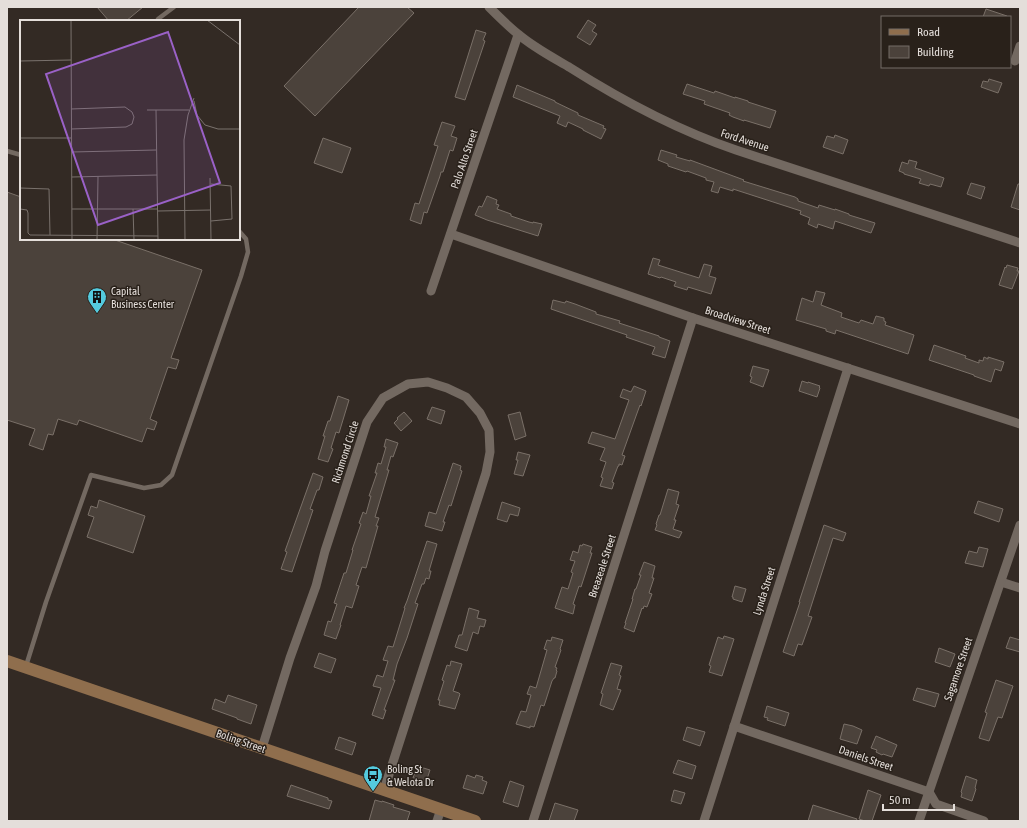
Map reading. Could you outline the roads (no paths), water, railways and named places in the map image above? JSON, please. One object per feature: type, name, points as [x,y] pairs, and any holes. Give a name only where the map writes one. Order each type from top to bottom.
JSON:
[{"type":"street","name":"Ford Avenue","points":[[489,7],[518,34],[551,57],[609,92],[686,130],[709,140],[1020,243]]},
{"type":"street","name":"Palo Alto Street","points":[[431,291],[518,34]]},
{"type":"street","points":[[1015,61],[1020,46]]},
{"type":"street","name":"Broadview Street","points":[[451,234],[693,318],[1020,424]]},
{"type":"street","name":"Breazeale Street","points":[[533,821],[693,318]]},
{"type":"street","name":"Lynda Street","points":[[704,821],[848,368]]},
{"type":"street","name":"Richmond Circle","points":[[262,748],[290,658],[316,586],[325,551],[367,422],[383,398],[408,384],[428,382],[447,388],[466,397],[480,413],[488,430],[490,452],[486,474],[384,790]]},
{"type":"street","name":"Sagamore Street","points":[[920,821],[1020,525]]},
{"type":"street","points":[[1001,582],[1020,588]]},
{"type":"street","name":"Boling Street","points":[[7,661],[384,790],[439,815],[475,821]]},
{"type":"street","name":"Daniels Street","points":[[734,726],[929,792],[936,804],[984,821]]},
{"type":"lane","points":[[158,19],[174,7]]},
{"type":"lane","points":[[7,151],[20,155]]},
{"type":"lane","points":[[25,667],[90,474],[144,488],[161,485],[172,475],[248,252],[246,239],[240,232]]},
{"type":"place","name":"Capital Business Center","points":[[97,314]]},
{"type":"place","name":"Boling St & Welota Dr","points":[[373,792]]}]
